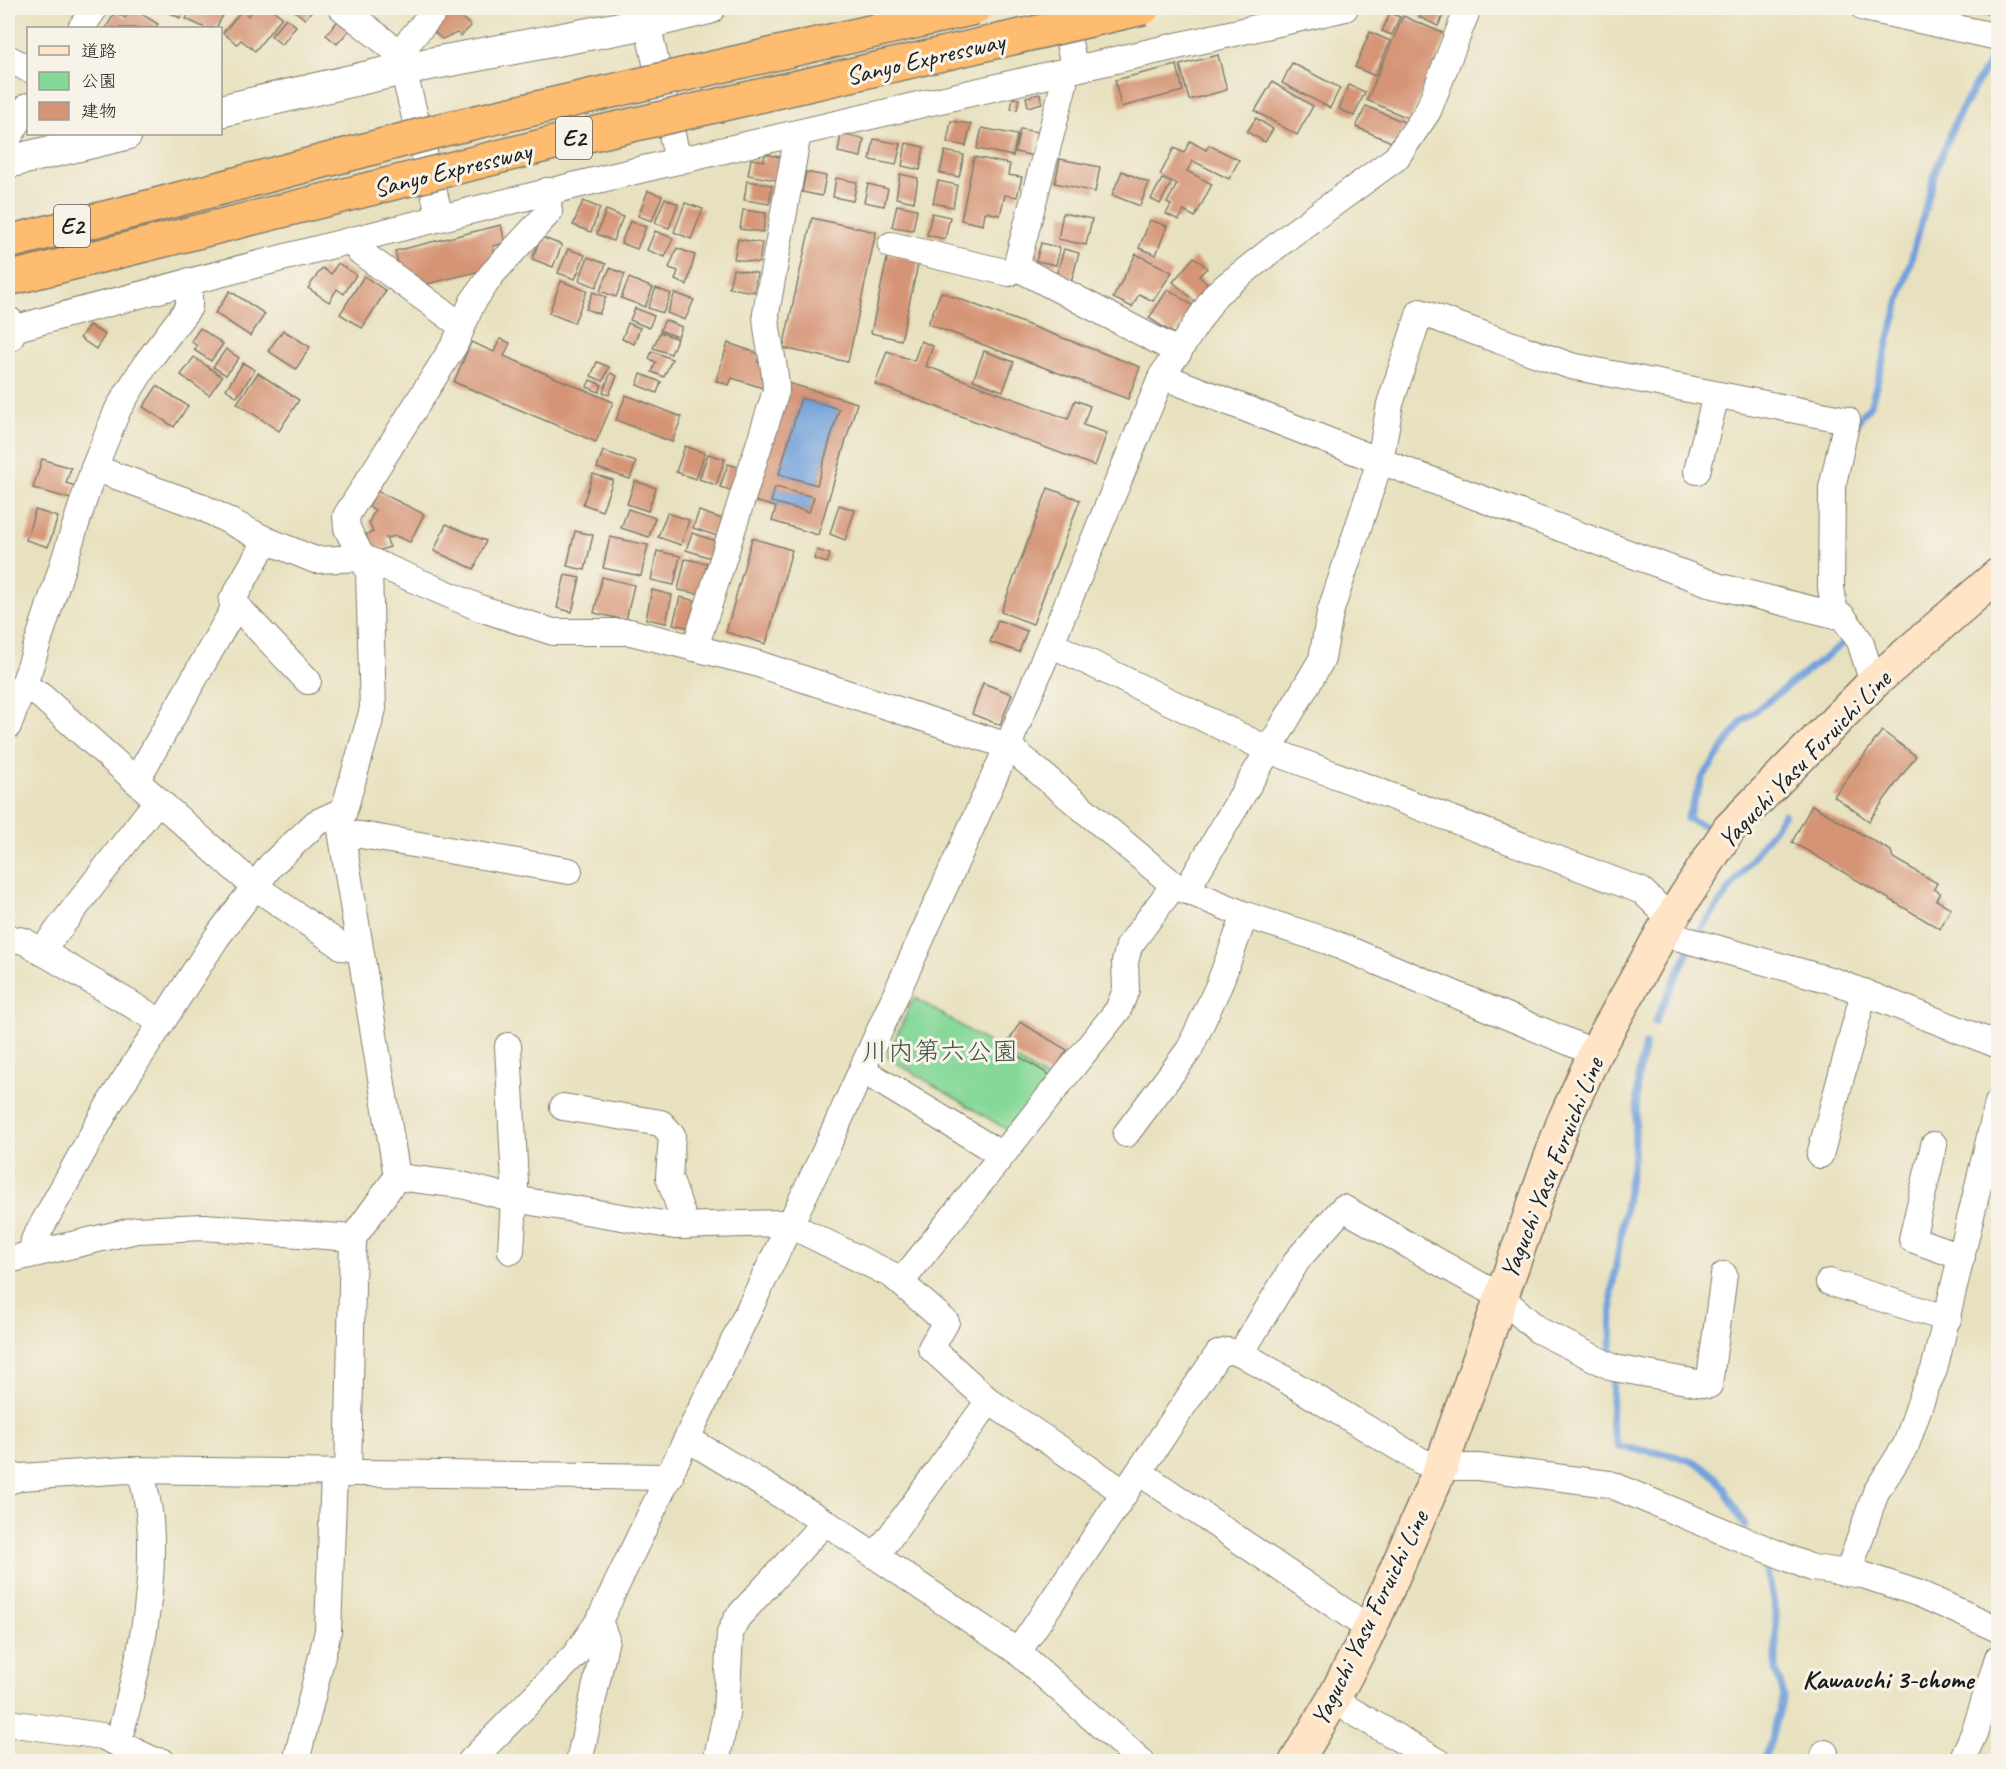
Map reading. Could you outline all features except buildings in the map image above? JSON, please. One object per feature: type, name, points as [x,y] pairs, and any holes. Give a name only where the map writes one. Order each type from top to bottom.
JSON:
[{"type":"highway","name":"Sanyo Expressway","points":[[8,242],[441,130],[975,8]]},
{"type":"highway","name":"Sanyo Expressway","points":[[8,279],[562,141],[1143,8]]},
{"type":"highway","points":[[8,221],[137,210]]},
{"type":"main road","name":"Yaguchi Yasu Furuichi Line","points":[[1296,1761],[1333,1700],[1370,1629],[1441,1467],[1563,1123],[1595,1053],[1667,926],[1730,829],[1873,683],[1994,587]]},
{"type":"street","points":[[82,27],[95,8]]},
{"type":"street","points":[[342,8],[401,61],[440,218]]},
{"type":"street","points":[[401,61],[437,8]]},
{"type":"street","points":[[222,110],[401,61],[647,23],[709,8]]},
{"type":"street","points":[[891,245],[1010,273],[1016,267],[1069,70],[1061,8]]},
{"type":"street","points":[[8,329],[547,191],[1345,8]]},
{"type":"street","points":[[470,1761],[575,1655],[599,1621],[628,1556],[670,1477],[862,1070],[1008,746],[1162,376],[1216,294],[1293,233],[1396,158],[1428,111],[1468,8]]},
{"type":"street","points":[[1864,8],[1998,37]]},
{"type":"street","points":[[647,23],[678,161]]},
{"type":"street","points":[[8,58],[27,68]]},
{"type":"street","points":[[8,138],[27,108]]},
{"type":"street","points":[[695,648],[776,391],[776,373],[766,328],[766,313],[798,133]]},
{"type":"street","points":[[8,162],[116,135]]},
{"type":"street","points":[[296,1761],[328,1631],[341,1474],[353,1238],[397,1177],[359,949],[343,822],[373,709],[369,572],[347,528],[346,516],[455,344],[471,303],[492,274],[549,212],[547,191]]},
{"type":"street","points":[[353,240],[359,251],[462,326]]},
{"type":"street","points":[[1016,267],[1179,352]]},
{"type":"street","points":[[8,726],[20,673],[94,468],[118,409],[145,365],[189,307],[189,281]]},
{"type":"street","points":[[901,1282],[1118,1010],[1126,990],[1125,962],[1129,946],[1180,888],[1269,750],[1323,659],[1330,614],[1380,461],[1390,404],[1420,312],[1570,366],[1847,420],[1832,488],[1831,587],[1835,615]]},
{"type":"street","points":[[1162,376],[1380,461],[1717,586],[1844,617],[1860,641],[1873,683]]},
{"type":"street","points":[[1697,471],[1716,395]]},
{"type":"street","points":[[94,468],[200,506],[266,540],[315,560],[364,558],[480,608],[553,632],[630,632],[755,663],[1008,746],[1180,888],[1245,915],[1328,942],[1595,1053]]},
{"type":"street","points":[[266,540],[232,601],[308,681]]},
{"type":"street","points":[[136,781],[236,605]]},
{"type":"street","points":[[1051,644],[1269,750],[1642,891],[1667,926],[1838,982],[1998,1045]]},
{"type":"street","points":[[20,673],[41,696],[254,886],[343,947],[359,949]]},
{"type":"street","points":[[41,952],[158,801]]},
{"type":"street","points":[[20,1257],[34,1240],[105,1111],[217,937],[271,865],[316,823],[343,822],[361,835],[568,871]]},
{"type":"street","points":[[1126,1134],[1189,1050],[1219,985],[1245,915]]},
{"type":"street","points":[[8,938],[24,941],[161,1022]]},
{"type":"street","points":[[1820,1155],[1864,992]]},
{"type":"street","points":[[508,1046],[515,1183],[511,1251]]},
{"type":"street","points":[[862,1070],[1002,1155]]},
{"type":"street","points":[[1848,1572],[1876,1492],[1906,1445],[1924,1389],[1934,1370],[1994,1141],[1998,1103]]},
{"type":"street","points":[[563,1107],[661,1123],[672,1135],[669,1177],[686,1226]]},
{"type":"street","points":[[1934,1145],[1912,1239],[1962,1257]]},
{"type":"street","points":[[397,1177],[462,1185],[514,1199],[686,1226],[781,1223],[790,1225],[892,1275],[901,1282],[946,1322],[932,1348],[989,1401],[1125,1493]]},
{"type":"street","points":[[1241,1353],[1298,1259],[1343,1208],[1501,1298],[1538,1330],[1614,1368],[1709,1385],[1724,1275]]},
{"type":"street","points":[[20,1257],[148,1230],[204,1227],[353,1238]]},
{"type":"street","points":[[1829,1282],[1948,1319]]},
{"type":"street","points":[[1018,1652],[1218,1354],[1228,1351],[1241,1353],[1421,1461],[1441,1467],[1478,1467],[1609,1484],[1812,1568],[1848,1572],[1920,1594],[1998,1629]]},
{"type":"street","points":[[876,1556],[989,1401]]},
{"type":"street","points":[[688,1438],[825,1522],[1018,1652],[1142,1761]]},
{"type":"street","points":[[8,1481],[21,1477],[141,1471],[670,1477]]},
{"type":"street","points":[[118,1743],[141,1659],[150,1576],[150,1520],[141,1471]]},
{"type":"street","points":[[1139,1472],[1370,1629]]},
{"type":"street","points":[[716,1761],[726,1714],[730,1633],[737,1618],[825,1522]]},
{"type":"street","points":[[579,1761],[606,1639],[599,1621]]},
{"type":"street","points":[[1961,1761],[1975,1731],[1998,1658]]},
{"type":"street","points":[[1333,1700],[1439,1761]]},
{"type":"street","points":[[8,1723],[102,1736],[153,1760],[163,1761]]},
{"type":"green space","name":"川内第六公園","points":[[914,997],[1054,1083],[1014,1134],[887,1057]]},
{"type":"water","points":[[801,398],[839,409],[817,485],[779,474]]},
{"type":"water","points":[[775,487],[814,497],[809,512],[771,502]]},
{"type":"waterway","points":[[1855,425],[1871,404],[1936,170],[1957,118],[1998,46]]},
{"type":"waterway","points":[[1714,829],[1687,819],[1703,777],[1742,721],[1849,639]]},
{"type":"waterway","points":[[1699,932],[1784,814]]},
{"type":"waterway","points":[[1655,1022],[1689,950]]},
{"type":"waterway","points":[[1611,1355],[1612,1290],[1634,1153],[1638,1077],[1645,1045]]},
{"type":"waterway","points":[[1613,1380],[1611,1422],[1618,1447],[1672,1455],[1686,1459],[1710,1472],[1719,1481],[1745,1526]]},
{"type":"waterway","points":[[1764,1762],[1784,1696],[1776,1670],[1776,1613],[1767,1573]]},
{"type":"district","name":"Kawauchi 3-chome","points":[[1888,1679]]}]
